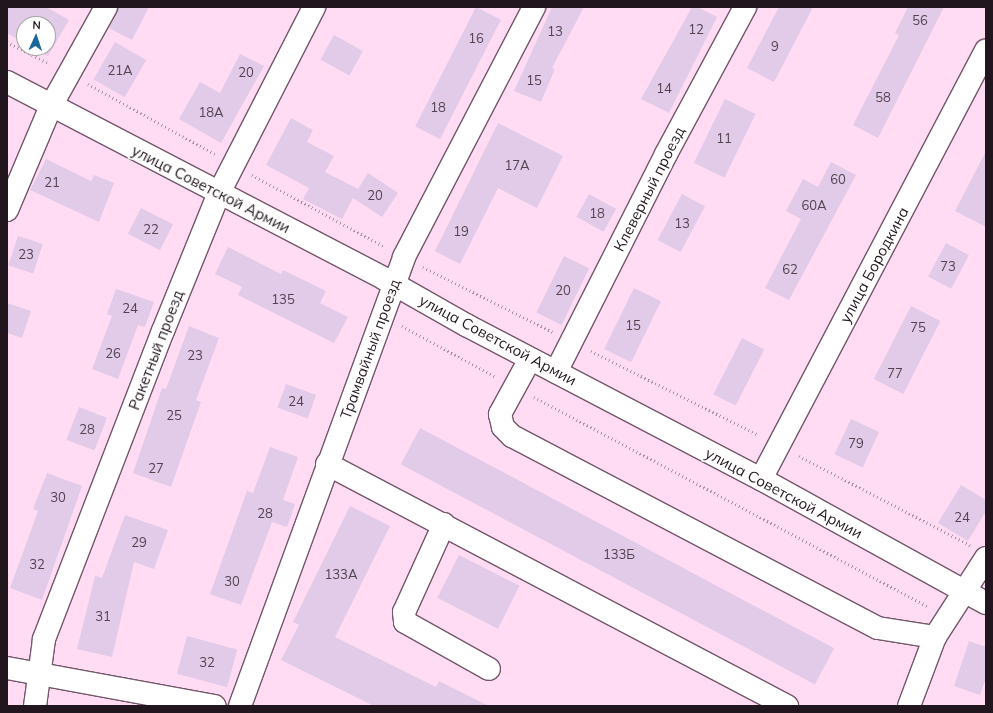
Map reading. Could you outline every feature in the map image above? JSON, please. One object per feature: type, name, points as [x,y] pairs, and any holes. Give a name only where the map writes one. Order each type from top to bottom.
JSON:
[{"type":"street","points":[[7,210],[51,106],[71,74],[106,7]]},
{"type":"street","name":"Ракетный проезд","points":[[35,706],[41,675],[44,639],[218,193],[314,7]]},
{"type":"street","name":"Трамвайный проезд","points":[[240,706],[404,257],[534,7]]},
{"type":"street","name":"Клеверный проезд","points":[[556,372],[666,154],[745,7]]},
{"type":"street","name":"улица Бородкина","points":[[761,479],[986,51]]},
{"type":"street","name":"улица Советской Армии","points":[[7,82],[394,284],[530,359],[761,479],[986,603]]},
{"type":"street","points":[[530,359],[500,414],[503,427],[512,436],[878,628],[935,637]]},
{"type":"street","points":[[328,464],[787,706]]},
{"type":"street","points":[[444,524],[404,612],[405,622],[489,669]]},
{"type":"street","points":[[909,706],[935,637],[946,617],[965,591],[979,552]]},
{"type":"street","points":[[7,668],[215,706]]},
{"type":"path","points":[[7,42],[71,74],[232,164],[404,257],[779,445],[979,552]]},
{"type":"path","points":[[382,316],[946,617]]},
{"type":"building","points":[[7,7],[46,7],[69,20],[56,42],[56,16],[16,16],[16,38],[7,33]]},
{"type":"building","points":[[118,7],[149,7],[132,40],[109,28]]},
{"type":"building","points":[[476,7],[501,20],[440,139],[415,126]]},
{"type":"building","points":[[552,7],[584,7],[552,68],[555,69],[541,102],[514,91]]},
{"type":"building","points":[[692,7],[697,7],[717,17],[669,113],[641,99]]},
{"type":"building","points":[[779,7],[813,7],[774,82],[747,68]]},
{"type":"building","points":[[908,7],[944,7],[878,138],[853,125],[899,35],[895,33]]},
{"type":"building","points":[[334,35],[363,51],[349,75],[320,59]]},
{"type":"building","points":[[115,42],[146,60],[125,97],[94,79]]},
{"type":"building","points":[[240,54],[264,66],[221,143],[179,119],[200,82],[220,93]]},
{"type":"building","points":[[725,99],[756,114],[724,178],[694,163]]},
{"type":"building","points":[[291,118],[313,130],[307,142],[334,156],[325,172],[358,189],[368,173],[398,193],[382,217],[353,198],[342,219],[303,199],[309,188],[266,165]]},
{"type":"building","points":[[498,123],[563,156],[537,208],[498,188],[460,264],[435,251]]},
{"type":"building","points":[[986,151],[986,227],[955,211]]},
{"type":"building","points":[[46,159],[91,181],[94,175],[114,183],[99,222],[30,190]]},
{"type":"building","points":[[831,162],[856,175],[789,300],[765,288],[801,219],[786,211],[803,179],[818,187]]},
{"type":"building","points":[[589,194],[616,209],[604,232],[576,217]]},
{"type":"building","points":[[682,194],[705,206],[681,252],[658,240]]},
{"type":"building","points":[[141,208],[173,224],[160,250],[128,234]]},
{"type":"building","points":[[18,236],[43,244],[33,274],[8,265]]},
{"type":"building","points":[[946,243],[969,255],[951,289],[928,277]]},
{"type":"building","points":[[228,247],[281,274],[283,270],[326,291],[320,303],[348,317],[334,343],[238,295],[242,287],[215,274]]},
{"type":"building","points":[[564,256],[589,268],[562,325],[536,313]]},
{"type":"building","points":[[634,288],[661,301],[631,362],[604,349]]},
{"type":"building","points":[[116,289],[154,302],[145,327],[138,325],[118,379],[92,369],[112,316],[107,314]]},
{"type":"building","points":[[7,303],[31,311],[22,338],[7,333]]},
{"type":"building","points":[[911,306],[940,321],[903,394],[874,379]]},
{"type":"building","points":[[189,326],[219,338],[196,400],[201,402],[171,487],[133,473],[162,388],[166,389]]},
{"type":"building","points":[[742,338],[764,349],[736,405],[713,394]]},
{"type":"building","points":[[286,384],[316,395],[308,418],[277,407]]},
{"type":"building","points":[[79,407],[107,418],[94,450],[66,440]]},
{"type":"building","points":[[851,419],[879,432],[863,467],[835,454]]},
{"type":"building","points":[[420,428],[834,648],[815,684],[401,464]]},
{"type":"building","points":[[270,447],[298,457],[283,500],[295,504],[287,527],[272,522],[241,605],[210,594],[247,491],[253,493]]},
{"type":"building","points":[[47,473],[82,486],[42,600],[10,588],[38,511],[33,509]]},
{"type":"building","points":[[961,485],[986,500],[986,511],[968,541],[938,523]]},
{"type":"building","points":[[350,506],[390,526],[335,637],[436,687],[439,681],[489,706],[374,706],[281,660],[299,625],[293,622]]},
{"type":"building","points":[[125,515],[168,530],[154,569],[134,562],[112,657],[77,649],[95,576],[102,578]]},
{"type":"building","points":[[459,555],[520,586],[498,629],[437,598]]},
{"type":"building","points":[[187,636],[237,649],[227,687],[177,674]]},
{"type":"building","points":[[969,641],[986,647],[986,678],[980,695],[954,686]]}]
